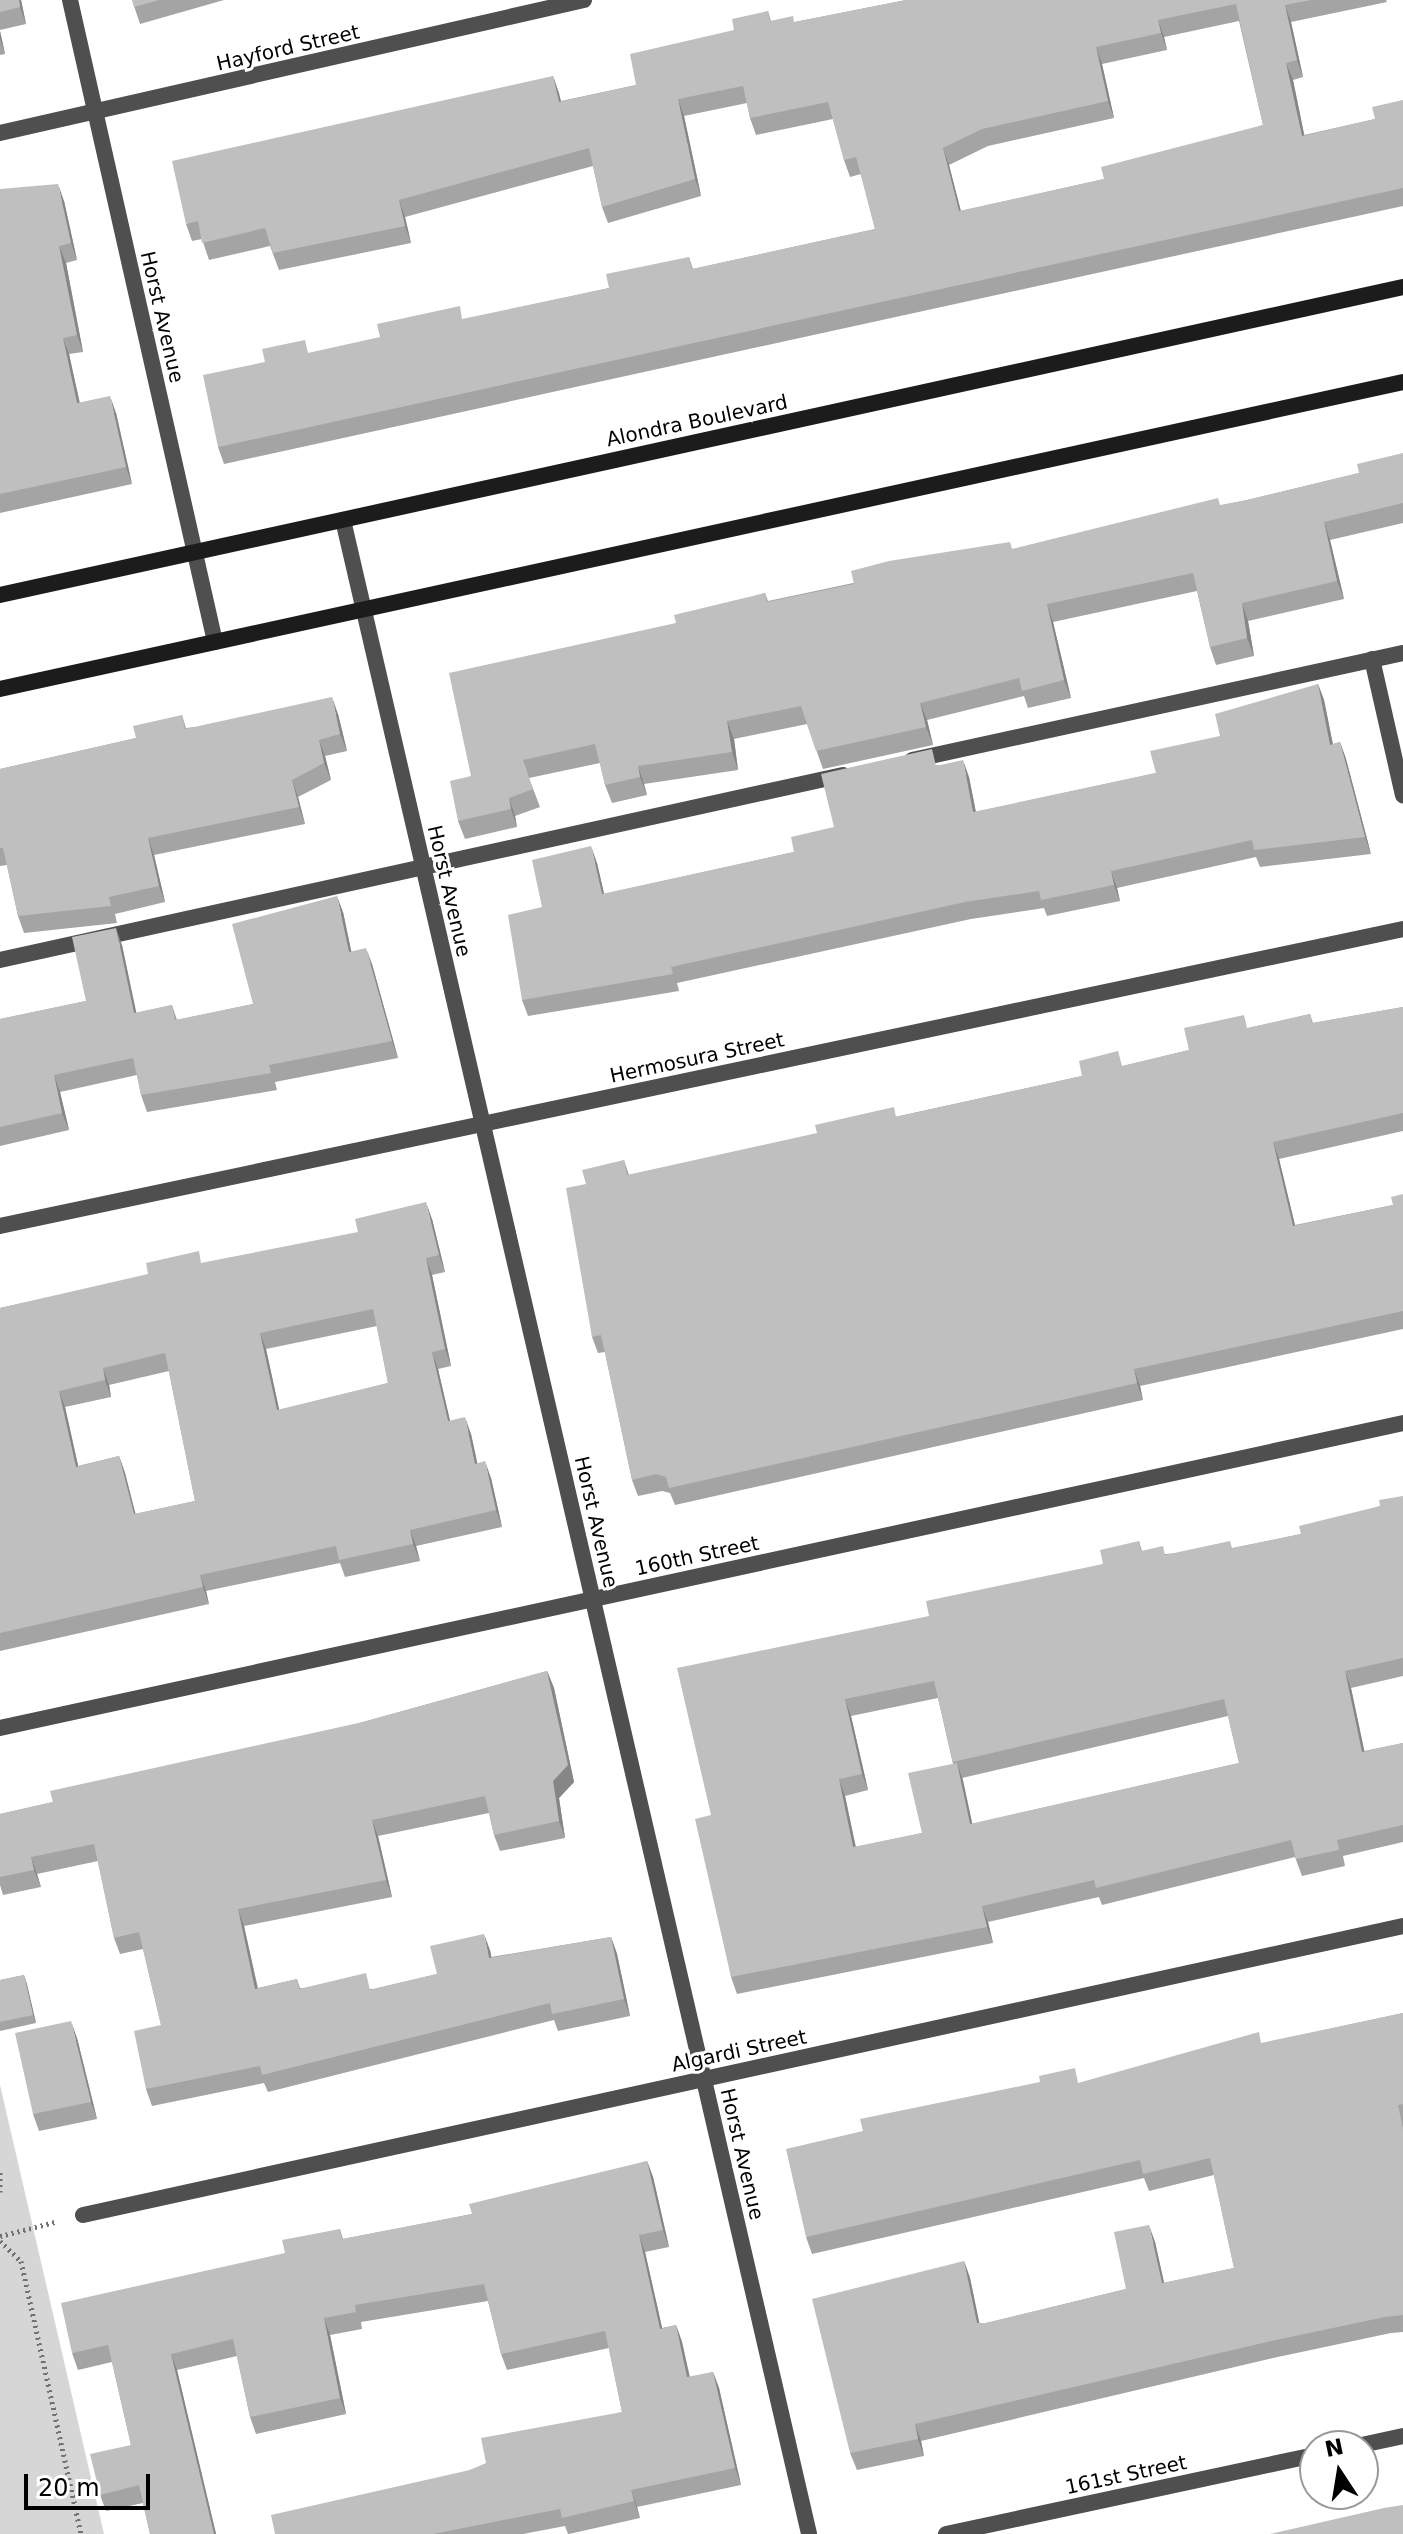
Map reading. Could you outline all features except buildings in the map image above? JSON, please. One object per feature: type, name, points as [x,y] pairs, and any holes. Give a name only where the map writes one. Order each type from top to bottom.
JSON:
[{"type":"main road","name":"Alondra Boulevard","points":[[0,595],[1403,287]]},
{"type":"main road","points":[[0,689],[1403,382]]},
{"type":"street","name":"Horst Avenue","points":[[70,0],[215,642]]},
{"type":"street","name":"Hayford Street","points":[[0,133],[584,0]]},
{"type":"street","name":"Horst Avenue","points":[[343,520],[809,2534]]},
{"type":"street","points":[[890,765],[1403,653]]},
{"type":"street","points":[[1372,659],[1403,796]]},
{"type":"street","points":[[0,960],[859,772]]},
{"type":"street","name":"Hermosura Street","points":[[0,1226],[1403,929]]},
{"type":"street","name":"160th Street","points":[[0,1728],[1403,1423]]},
{"type":"street","name":"Algardi Street","points":[[83,2215],[1403,1926]]},
{"type":"street","points":[[1379,2441],[1403,2436]]},
{"type":"street","name":"161st Street","points":[[946,2534],[1299,2458]]},
{"type":"path","points":[[0,2172],[0,2192]]},
{"type":"path","points":[[81,2534],[21,2261],[0,2239],[83,2215]]},
{"type":"shaded area","points":[[0,2085],[104,2534],[0,2534]]}]
